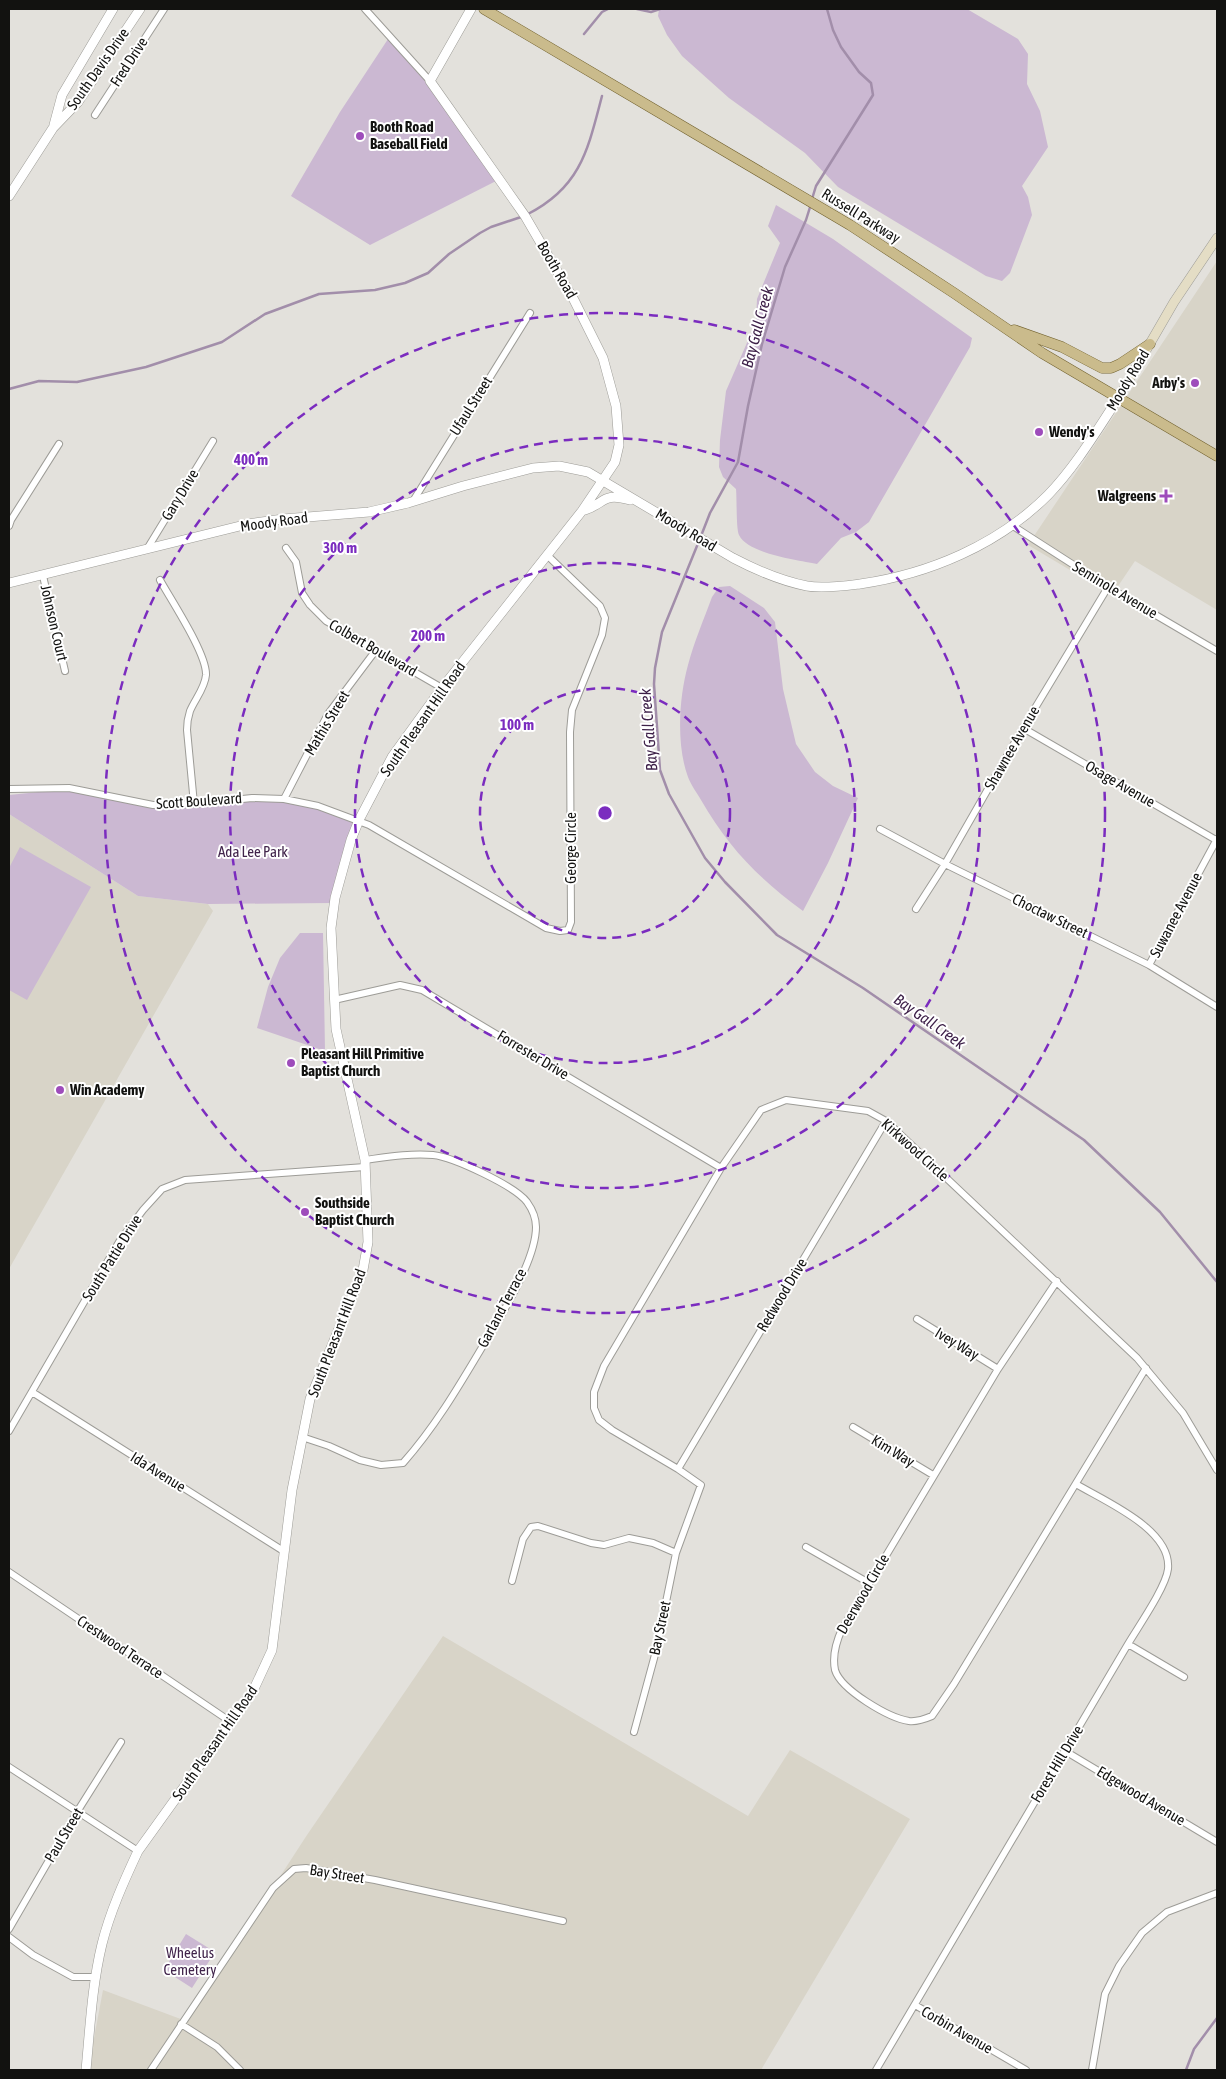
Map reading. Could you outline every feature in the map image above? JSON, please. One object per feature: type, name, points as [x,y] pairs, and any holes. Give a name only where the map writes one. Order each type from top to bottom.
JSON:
[{"type":"main road","name":"Russell Parkway","points":[[484,9],[850,225],[1042,353],[1217,456]]},
{"type":"main road","name":"Moody Road","points":[[1119,397],[1174,302],[1217,238]]},
{"type":"main road","points":[[998,324],[1062,347],[1102,368],[1111,368],[1120,364],[1150,344]]},
{"type":"street","name":"South Davis Drive","points":[[53,128],[62,95],[112,9]]},
{"type":"street","name":"South Davis Drive","points":[[9,196],[53,128],[78,102],[140,9]]},
{"type":"street","name":"Fred Drive","points":[[95,115],[164,9]]},
{"type":"street","name":"Booth Road","points":[[366,9],[430,81],[524,216],[574,300],[603,358],[616,406],[619,445],[615,462],[603,480]]},
{"type":"street","points":[[430,81],[471,9]]},
{"type":"street","name":"Ufaul Street","points":[[413,501],[530,313]]},
{"type":"street","name":"Moody Road","points":[[9,583],[248,524],[283,519],[369,512],[544,466],[574,468],[588,472],[733,558],[761,572],[809,587],[846,586],[886,580],[920,571],[988,542],[1013,526],[1048,495],[1063,477],[1119,397]]},
{"type":"street","name":"Gary Drive","points":[[147,549],[213,441]]},
{"type":"street","points":[[9,526],[58,444]]},
{"type":"street","name":"South Pleasant Hill Road","points":[[86,2070],[96,1976],[102,1945],[112,1912],[138,1851],[253,1691],[272,1650],[292,1490],[310,1399],[363,1270],[368,1242],[365,1164],[336,1028],[331,928],[335,898],[359,820],[392,757],[442,688],[548,556],[603,480]]},
{"type":"street","points":[[582,511],[613,496],[642,503]]},
{"type":"street","name":"Seminole Avenue","points":[[1013,526],[1108,587],[1217,651]]},
{"type":"street","name":"Colbert Boulevard","points":[[286,548],[296,562],[302,593],[310,605],[326,621],[442,688]]},
{"type":"street","name":"George Circle","points":[[359,820],[546,928],[560,931],[568,930],[571,922],[570,732],[572,710],[602,635],[605,618],[600,606],[548,556]]},
{"type":"street","name":"Johnson Court","points":[[43,576],[65,671]]},
{"type":"street","points":[[160,580],[203,658],[206,674],[203,687],[191,710],[187,730],[194,804]]},
{"type":"street","name":"Shawnee Avenue","points":[[916,909],[945,864],[1023,728],[1108,587]]},
{"type":"street","name":"Mathis Street","points":[[284,799],[328,714],[376,650]]},
{"type":"street","name":"Osage Avenue","points":[[1023,728],[1217,840]]},
{"type":"street","name":"Scott Boulevard","points":[[9,789],[69,788],[153,805],[194,804],[243,798],[284,799],[318,806],[359,820]]},
{"type":"street","name":"Choctaw Street","points":[[880,829],[945,864],[1149,965],[1217,1007]]},
{"type":"street","name":"Suwanee Avenue","points":[[1149,965],[1217,840]]},
{"type":"street","name":"Forrester Drive","points":[[334,1000],[400,985],[422,990],[721,1168]]},
{"type":"street","name":"Kirkwood Circle","points":[[678,1469],[612,1430],[599,1420],[594,1408],[594,1392],[604,1366],[721,1168],[761,1110],[786,1100],[868,1111],[886,1121],[1057,1281],[1146,1368],[1183,1414],[1217,1470]]},
{"type":"street","name":"Redwood Drive","points":[[678,1469],[886,1121]]},
{"type":"street","name":"Garland Terrace","points":[[302,1437],[329,1446],[360,1460],[381,1465],[403,1464],[446,1408],[504,1311],[524,1271],[533,1241],[536,1227],[534,1214],[526,1201],[511,1189],[464,1165],[436,1156],[416,1154],[365,1164]]},
{"type":"street","name":"South Pattie Drive","points":[[9,1431],[119,1242],[143,1210],[162,1189],[185,1180],[365,1164]]},
{"type":"street","name":"Deerwood Circle","points":[[1057,1281],[998,1369],[933,1475],[836,1642],[834,1659],[836,1671],[842,1682],[855,1693],[897,1718],[912,1721],[932,1716],[954,1684],[1146,1368]]},
{"type":"street","name":"Ivey Way","points":[[917,1319],[998,1369]]},
{"type":"street","name":"Ida Avenue","points":[[32,1392],[285,1552]]},
{"type":"street","name":"Kim Way","points":[[853,1427],[933,1475]]},
{"type":"street","name":"Bay Street","points":[[634,1732],[656,1652],[676,1553],[701,1485],[678,1469]]},
{"type":"street","name":"Forest Hill Drive","points":[[876,2070],[1128,1644],[1168,1570],[1164,1548],[1149,1529],[1076,1484]]},
{"type":"street","points":[[512,1581],[523,1539],[531,1526],[538,1526],[591,1543],[604,1545],[629,1538],[653,1543],[676,1553]]},
{"type":"street","points":[[806,1547],[868,1584]]},
{"type":"street","name":"Crestwood Terrace","points":[[9,1572],[231,1722]]},
{"type":"street","points":[[1128,1644],[1184,1677]]},
{"type":"street","name":"Paul Street","points":[[9,1929],[77,1812],[121,1742]]},
{"type":"street","name":"Edgewood Avenue","points":[[1065,1751],[1217,1842]]},
{"type":"street","points":[[9,1767],[138,1851]]},
{"type":"street","name":"Bay Street","points":[[151,2070],[268,1895],[294,1868],[306,1868],[375,1880],[564,1921]]},
{"type":"street","points":[[1092,2070],[1104,1994],[1123,1960],[1142,1933],[1167,1912],[1217,1893]]},
{"type":"street","points":[[9,1937],[33,1955],[73,1977],[96,1976]]},
{"type":"street","name":"Corbin Avenue","points":[[914,2005],[1026,2070]]},
{"type":"street","points":[[181,2024],[217,2047],[240,2070]]},
{"type":"shaded area","points":[[1217,261],[1217,610],[1135,561],[1112,595],[1028,545]]},
{"type":"shaded area","name":"Win Academy","points":[[9,814],[138,896],[208,904],[213,911],[9,1269]]},
{"type":"shaded area","points":[[443,1636],[748,1816],[790,1750],[910,1819],[761,2070],[88,2070],[103,1990],[186,2021],[307,1835]]},
{"type":"green space","points":[[659,9],[967,9],[1018,39],[1028,54],[1027,84],[1040,111],[1048,147],[1022,186],[1028,197],[1032,215],[1010,273],[1002,281],[986,276],[838,187],[805,153],[729,98],[682,56],[667,35],[658,16]]},
{"type":"green space","points":[[390,36],[430,81],[500,179],[370,245],[291,196],[340,112]]},
{"type":"green space","points":[[776,205],[833,239],[972,338],[970,347],[869,522],[856,532],[841,538],[817,564],[774,555],[744,542],[738,532],[736,489],[723,477],[719,467],[726,391],[756,322],[757,299],[780,243],[768,226]]},
{"type":"green space","points":[[730,586],[764,608],[775,622],[783,689],[796,744],[815,772],[833,786],[858,798],[803,911],[772,887],[722,833],[692,786],[684,764],[680,721],[688,665],[712,597],[719,587]]},
{"type":"green space","name":"Ada Lee Park","points":[[68,789],[153,807],[252,799],[284,801],[319,808],[355,821],[332,892],[331,903],[208,904],[138,896],[9,814],[9,795]]},
{"type":"green space","points":[[20,847],[91,887],[27,1000],[9,990],[9,868]]},
{"type":"green space","points":[[300,933],[323,933],[325,1051],[257,1028],[268,987],[280,958]]},
{"type":"green space","name":"Wheelus Cemetery","points":[[186,1934],[215,1952],[192,1988],[164,1970]]},
{"type":"waterway","points":[[584,34],[602,12],[608,9]]},
{"type":"waterway","points":[[637,9],[651,12],[660,9]]},
{"type":"waterway","name":"Bay Gall Creek","points":[[812,199],[816,186],[873,95],[871,83],[859,72],[841,47],[833,30],[827,9]]},
{"type":"waterway","points":[[528,214],[560,192],[580,165],[592,133],[602,96]]},
{"type":"waterway","name":"Bay Gall Creek","points":[[701,536],[710,513],[738,462],[762,344],[785,267],[811,204]]},
{"type":"waterway","points":[[9,389],[39,381],[77,382],[146,367],[222,342],[265,314],[319,294],[375,290],[405,283],[428,273],[449,254],[480,233],[491,227],[521,217]]},
{"type":"waterway","name":"Bay Gall Creek","points":[[699,541],[662,632],[654,684],[660,770],[669,794],[705,858],[725,882],[777,935],[863,988],[1084,1140],[1160,1212],[1217,1282]]},
{"type":"waterway","points":[[1186,2070],[1194,2049],[1217,2018]]},
{"type":"place","name":"Booth Road Baseball Field","points":[[360,136]]},
{"type":"place","name":"Arby's","points":[[1195,383]]},
{"type":"place","name":"Wendy's","points":[[1039,432]]},
{"type":"place","name":"Walgreens","points":[[1166,496]]},
{"type":"place","name":"Pleasant Hill Primitive Baptist Church","points":[[291,1063]]},
{"type":"place","name":"Win Academy","points":[[60,1090]]},
{"type":"place","name":"Southside Baptist Church","points":[[305,1212]]}]
